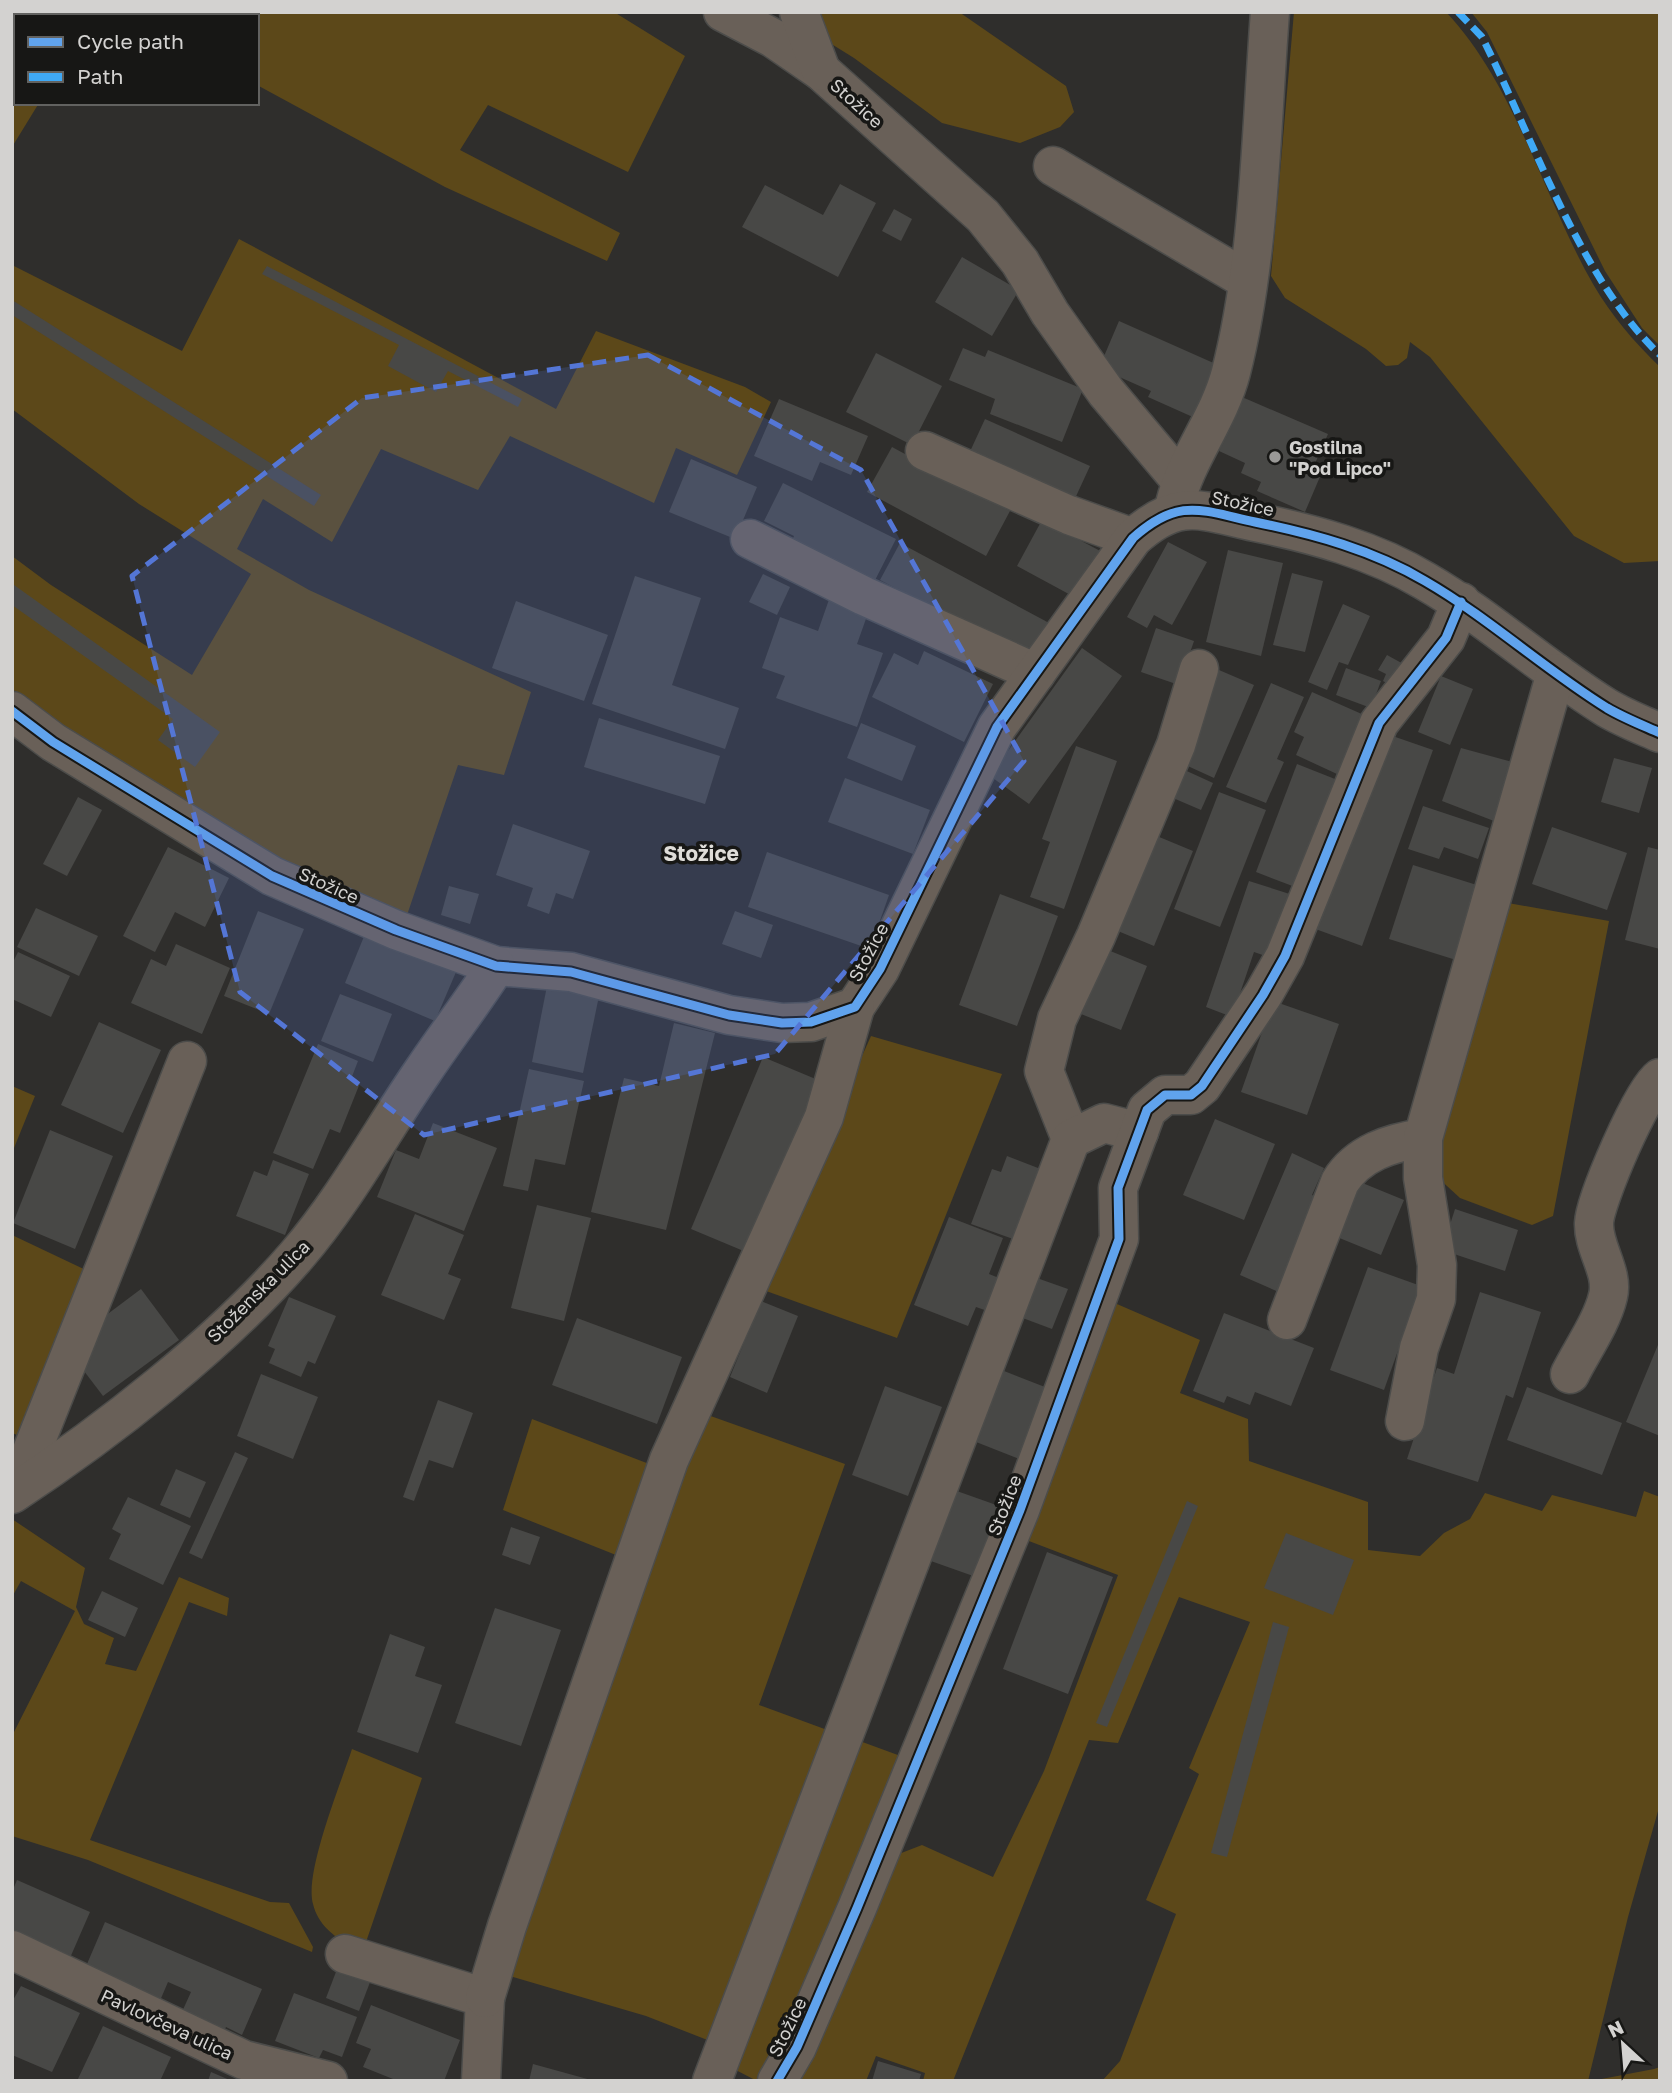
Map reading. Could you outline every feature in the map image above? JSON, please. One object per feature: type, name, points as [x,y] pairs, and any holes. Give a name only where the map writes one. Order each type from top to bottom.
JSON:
[{"type":"street","name":"Stožice","points":[[723,12],[773,38],[821,71],[983,216],[1020,262],[1050,313],[1177,495],[1197,509],[1298,531],[1353,547],[1422,579],[1461,603],[1610,709],[1660,733]]},
{"type":"street","points":[[799,12],[821,71]]},
{"type":"street","points":[[1177,495],[1230,376],[1247,280],[1270,12]]},
{"type":"street","points":[[1053,166],[1247,280]]},
{"type":"street","points":[[925,451],[1069,514],[1133,538]]},
{"type":"street","name":"Stožice","points":[[481,2081],[485,1998],[511,1913],[669,1461],[824,1117],[855,1007],[880,969],[997,727],[1133,538],[1177,495]]},
{"type":"street","points":[[751,539],[864,596],[1036,673]]},
{"type":"street","name":"Stožice","points":[[777,2081],[797,2046],[857,1908],[1020,1510],[1119,1239],[1118,1188],[1147,1110],[1165,1095],[1191,1095],[1202,1086],[1263,995],[1289,945],[1379,723],[1446,638],[1461,603]]},
{"type":"street","points":[[712,2081],[1071,1139],[1044,1071],[1057,1019],[1096,936],[1176,745],[1199,669]]},
{"type":"street","points":[[1405,1422],[1419,1348],[1436,1299],[1437,1265],[1423,1178],[1423,1138],[1556,673]]},
{"type":"street","name":"Stožice","points":[[12,711],[53,742],[272,876],[396,930],[496,966],[571,972],[729,1015],[782,1023],[811,1022],[855,1007]]},
{"type":"street","name":"Stoženska ulica","points":[[14,1493],[149,1392],[231,1322],[297,1255],[348,1189],[423,1071],[475,1000],[496,966]]},
{"type":"street","points":[[14,1493],[124,1189],[187,1061]]},
{"type":"street","points":[[1570,1374],[1608,1298],[1608,1280],[1594,1223],[1641,1102],[1660,1078]]},
{"type":"street","points":[[1071,1139],[1104,1123],[1139,1132]]},
{"type":"street","points":[[1287,1320],[1340,1182],[1351,1165],[1378,1149],[1423,1138]]},
{"type":"street","name":"Pavlovčeva ulica","points":[[12,1950],[244,2060],[328,2081]]},
{"type":"street","points":[[345,1954],[485,1998]]},
{"type":"highlighted area","points":[[648,355],[861,470],[1024,761],[775,1054],[424,1135],[240,992],[132,576],[362,398]]},
{"type":"shaded area","points":[[12,12],[75,12],[14,14],[14,105],[38,105],[12,147]]},
{"type":"shaded area","points":[[124,12],[614,12],[685,56],[628,172],[488,105],[460,150],[620,233],[607,261],[445,187],[259,86],[259,14]]},
{"type":"shaded area","points":[[780,12],[959,12],[1066,86],[1074,112],[1060,127],[1020,143],[942,123],[854,58]]},
{"type":"shaded area","points":[[1294,12],[1446,12],[1471,42],[1510,108],[1558,215],[1593,284],[1607,307],[1660,367],[1660,561],[1624,563],[1574,536],[1430,357],[1410,342],[1407,358],[1398,365],[1386,366],[1366,349],[1285,298],[1271,276]]},
{"type":"shaded area","points":[[1471,12],[1660,12],[1660,346],[1642,328],[1605,271],[1487,32]]},
{"type":"shaded area","points":[[239,239],[556,409],[596,331],[745,387],[771,402],[737,475],[676,448],[654,503],[510,436],[478,490],[381,449],[332,542],[263,499],[237,549],[309,590],[531,692],[504,775],[458,765],[406,918],[293,873],[98,752],[12,689],[12,556],[51,585],[192,675],[251,574],[139,504],[12,409],[12,265],[182,351]]},
{"type":"shaded area","points":[[1508,903],[1609,921],[1553,1216],[1532,1225],[1460,1198],[1435,1175],[1437,1133]]},
{"type":"shaded area","points":[[871,1036],[1002,1074],[897,1338],[758,1288]]},
{"type":"shaded area","points":[[12,1086],[35,1096],[12,1153]]},
{"type":"shaded area","points":[[12,1235],[90,1272],[25,1438],[12,1433]]},
{"type":"shaded area","points":[[1110,1301],[1200,1340],[1180,1393],[1248,1419],[1249,1461],[1368,1502],[1368,1550],[1420,1556],[1444,1533],[1470,1519],[1485,1493],[1542,1511],[1552,1495],[1636,1517],[1644,1491],[1660,1497],[1660,1804],[1628,1917],[1588,2081],[1102,2081],[1120,2061],[1176,1914],[1146,1900],[1199,1774],[1189,1768],[1250,1622],[1179,1597],[1118,1743],[1089,1740],[953,2081],[923,2081],[925,2073],[876,2056],[866,2081],[790,2081],[891,1857],[922,1845],[993,1877],[1044,1771],[1118,1575],[1021,1538]]},
{"type":"shaded area","points":[[705,1414],[845,1464],[759,1705],[830,1731],[710,2041],[646,2016],[506,1975]]},
{"type":"shaded area","points":[[532,1419],[657,1467],[621,1557],[503,1510]]},
{"type":"shaded area","points":[[12,1519],[85,1568],[76,1607],[84,1624],[114,1638],[105,1664],[136,1671],[179,1577],[229,1598],[227,1616],[189,1602],[90,1840],[270,1902],[289,1903],[313,1947],[312,1952],[88,1860],[12,1836],[12,1736],[75,1611],[21,1581],[12,1597]]},
{"type":"shaded area","points":[[857,1740],[906,1758],[764,2081],[757,2081],[730,2067]]},
{"type":"shaded area","points":[[352,1749],[422,1778],[365,1945],[351,1947],[323,1924],[315,1911],[312,1890],[318,1850]]},
{"type":"shaded area","points":[[1660,2067],[1660,2081],[1591,2081],[1654,2069]]},
{"type":"building","points":[[840,184],[876,203],[838,277],[742,227],[765,185],[823,215]]},
{"type":"building","points":[[894,209],[912,219],[901,241],[882,231]]},
{"type":"building","points":[[962,257],[1019,290],[992,336],[935,302]]},
{"type":"building","points":[[267,266],[522,399],[518,407],[448,371],[436,392],[388,366],[399,345],[262,274]]},
{"type":"building","points":[[12,300],[321,495],[314,506],[12,315]]},
{"type":"building","points":[[1119,321],[1218,365],[1195,418],[1148,397],[1151,391],[1099,368]]},
{"type":"building","points":[[963,348],[985,357],[988,350],[1083,389],[1062,442],[990,414],[995,399],[949,380]]},
{"type":"building","points":[[876,353],[942,386],[912,445],[846,412]]},
{"type":"building","name":"Gostilna \"Pod Lipco\"","points":[[1242,397],[1328,434],[1313,468],[1322,472],[1305,512],[1257,491],[1261,482],[1241,473],[1245,463],[1219,451]]},
{"type":"building","points":[[779,399],[868,436],[851,475],[820,462],[812,481],[754,456]]},
{"type":"building","points":[[985,419],[1090,466],[1072,505],[967,458]]},
{"type":"building","points":[[892,447],[1010,511],[986,556],[867,492]]},
{"type":"building","points":[[691,459],[757,487],[735,539],[669,512]]},
{"type":"building","points":[[783,483],[896,539],[870,590],[788,549],[794,536],[764,521]]},
{"type":"building","points":[[1042,520],[1104,553],[1078,599],[1017,566]]},
{"type":"building","points":[[1168,542],[1207,562],[1172,625],[1154,615],[1147,628],[1127,617]]},
{"type":"building","points":[[900,543],[1051,624],[1032,660],[880,580]]},
{"type":"building","points":[[1228,550],[1283,563],[1261,656],[1206,642]]},
{"type":"building","points":[[1292,573],[1323,581],[1305,652],[1273,645]]},
{"type":"building","points":[[763,574],[790,587],[777,615],[749,602]]},
{"type":"building","points":[[635,576],[701,598],[672,685],[739,708],[725,749],[592,704]]},
{"type":"building","points":[[14,585],[220,732],[195,767],[158,740],[173,719],[12,605]]},
{"type":"building","points":[[832,591],[867,616],[857,644],[883,653],[857,727],[776,698],[785,676],[762,668],[780,617],[818,631]]},
{"type":"building","points":[[516,601],[608,635],[584,701],[492,668]]},
{"type":"building","points":[[1343,604],[1370,616],[1348,665],[1339,662],[1327,690],[1308,682]]},
{"type":"building","points":[[1156,628],[1194,641],[1179,685],[1141,672]]},
{"type":"building","points":[[1082,648],[1122,676],[1029,804],[990,776]]},
{"type":"building","points":[[924,651],[993,684],[964,742],[872,697],[894,653],[918,665]]},
{"type":"building","points":[[1387,655],[1407,666],[1395,688],[1383,681],[1386,674],[1378,670]]},
{"type":"building","points":[[1346,668],[1381,681],[1371,708],[1336,695]]},
{"type":"building","points":[[1219,670],[1254,685],[1214,778],[1179,762]]},
{"type":"building","points":[[1441,676],[1473,689],[1450,745],[1418,732]]},
{"type":"building","points":[[1271,683],[1304,697],[1277,759],[1284,762],[1266,803],[1226,787]]},
{"type":"building","points":[[1312,692],[1364,715],[1337,774],[1296,755],[1304,737],[1294,732]]},
{"type":"building","points":[[599,718],[720,756],[705,804],[584,767]]},
{"type":"building","points":[[861,723],[916,746],[902,781],[847,758]]},
{"type":"building","points":[[1381,732],[1433,750],[1362,946],[1310,927]]},
{"type":"building","points":[[1076,746],[1117,761],[1064,909],[1030,897],[1050,842],[1042,839]]},
{"type":"building","points":[[1461,748],[1516,763],[1494,821],[1442,801]]},
{"type":"building","points":[[1614,758],[1652,768],[1639,813],[1601,802]]},
{"type":"building","points":[[1297,764],[1335,779],[1295,887],[1256,872]]},
{"type":"building","points":[[1178,767],[1213,783],[1201,810],[1166,795]]},
{"type":"building","points":[[845,778],[930,810],[913,854],[828,822]]},
{"type":"building","points":[[1219,792],[1266,810],[1220,927],[1174,909]]},
{"type":"building","points":[[78,797],[102,810],[67,876],[43,864]]},
{"type":"building","points":[[1423,806],[1489,828],[1478,859],[1444,847],[1439,859],[1408,849]]},
{"type":"building","points":[[513,824],[590,851],[573,899],[556,893],[549,914],[527,906],[533,888],[496,875]]},
{"type":"building","points":[[1552,827],[1627,853],[1607,910],[1532,884]]},
{"type":"building","points":[[1152,834],[1193,851],[1154,946],[1113,929]]},
{"type":"building","points":[[168,847],[229,878],[205,927],[175,912],[155,952],[123,936]]},
{"type":"building","points":[[1648,847],[1660,850],[1660,949],[1625,940]]},
{"type":"building","points":[[767,852],[889,895],[870,949],[748,907]]},
{"type":"building","points":[[1413,865],[1480,886],[1456,960],[1389,939]]},
{"type":"building","points":[[1249,881],[1296,896],[1274,959],[1254,952],[1232,1017],[1206,1007]]},
{"type":"building","points":[[449,886],[479,894],[470,924],[441,915]]},
{"type":"building","points":[[1000,894],[1058,916],[1017,1026],[959,1005]]},
{"type":"building","points":[[36,908],[98,936],[79,976],[17,947]]},
{"type":"building","points":[[258,911],[304,929],[269,1014],[224,996]]},
{"type":"building","points":[[735,911],[773,925],[761,958],[722,944]]},
{"type":"building","points":[[365,934],[456,972],[435,1021],[345,983]]},
{"type":"building","points":[[176,944],[230,968],[202,1034],[131,1003],[151,959],[166,966]]},
{"type":"building","points":[[1103,948],[1147,966],[1121,1030],[1076,1012]]},
{"type":"building","points":[[18,952],[70,976],[51,1017],[12,999],[12,964]]},
{"type":"building","points":[[547,986],[599,996],[583,1073],[532,1062]]},
{"type":"building","points":[[340,994],[392,1014],[373,1062],[321,1041]]},
{"type":"building","points":[[1273,1001],[1339,1024],[1307,1115],[1241,1092]]},
{"type":"building","points":[[99,1022],[161,1050],[123,1133],[61,1105]]},
{"type":"building","points":[[674,1023],[715,1033],[666,1230],[591,1212],[624,1078],[659,1086]]},
{"type":"building","points":[[318,1044],[358,1061],[351,1079],[360,1083],[340,1133],[330,1129],[313,1169],[273,1153]]},
{"type":"building","points":[[763,1057],[818,1080],[746,1252],[691,1229]]},
{"type":"building","points":[[529,1069],[584,1081],[565,1165],[535,1159],[528,1191],[503,1186]]},
{"type":"building","points":[[1215,1119],[1275,1144],[1244,1220],[1183,1195]]},
{"type":"building","points":[[433,1123],[497,1148],[464,1231],[377,1197],[396,1150],[419,1159]]},
{"type":"building","points":[[50,1130],[113,1156],[75,1249],[13,1223]]},
{"type":"building","points":[[1292,1153],[1324,1168],[1312,1195],[1322,1199],[1281,1293],[1240,1275]]},
{"type":"building","points":[[1007,1156],[1051,1173],[1024,1243],[971,1224],[992,1169],[1001,1172]]},
{"type":"building","points":[[273,1160],[309,1174],[285,1235],[236,1216],[254,1171],[267,1176]]},
{"type":"building","points":[[1360,1182],[1404,1200],[1381,1255],[1337,1237]]},
{"type":"building","points":[[537,1205],[591,1218],[564,1321],[511,1308]]},
{"type":"building","points":[[1455,1209],[1518,1230],[1505,1271],[1442,1250]]},
{"type":"building","points":[[415,1214],[464,1235],[448,1274],[461,1279],[444,1320],[381,1295]]},
{"type":"building","points":[[949,1217],[1003,1238],[989,1274],[1009,1282],[996,1314],[976,1307],[968,1326],[914,1305]]},
{"type":"building","points":[[1368,1267],[1421,1286],[1384,1390],[1330,1370]]},
{"type":"building","points":[[1034,1277],[1068,1289],[1052,1329],[1020,1317]]},
{"type":"building","points":[[141,1289],[179,1340],[103,1396],[84,1371],[97,1322]]},
{"type":"building","points":[[1480,1292],[1541,1312],[1513,1398],[1506,1395],[1478,1482],[1407,1459],[1437,1368],[1454,1374]]},
{"type":"building","points":[[289,1297],[336,1316],[315,1364],[308,1361],[301,1377],[269,1363],[275,1349],[268,1346]]},
{"type":"building","points":[[761,1301],[798,1316],[767,1393],[730,1377]]},
{"type":"building","points":[[1224,1313],[1314,1348],[1291,1406],[1255,1392],[1250,1405],[1227,1396],[1224,1403],[1193,1391]]},
{"type":"building","points":[[577,1318],[682,1357],[657,1424],[552,1385]]},
{"type":"building","points":[[1660,1340],[1660,1436],[1626,1422]]},
{"type":"building","points":[[999,1369],[1050,1389],[1022,1460],[971,1440]]},
{"type":"building","points":[[261,1374],[318,1397],[293,1459],[237,1436]]},
{"type":"building","points":[[885,1386],[942,1407],[908,1496],[852,1475]]},
{"type":"building","points":[[1527,1387],[1622,1423],[1602,1475],[1507,1440]]},
{"type":"building","points":[[438,1400],[473,1413],[453,1468],[429,1460],[414,1501],[403,1497]]},
{"type":"building","points":[[235,1452],[248,1458],[202,1559],[189,1553]]},
{"type":"building","points":[[176,1469],[206,1482],[190,1518],[160,1505]]},
{"type":"building","points":[[954,1490],[1002,1507],[976,1577],[928,1560]]},
{"type":"building","points":[[128,1497],[191,1526],[163,1585],[109,1559],[121,1534],[112,1529]]},
{"type":"building","points":[[1187,1501],[1198,1506],[1107,1727],[1096,1723]]},
{"type":"building","points":[[511,1527],[540,1537],[530,1565],[502,1555]]},
{"type":"building","points":[[1286,1533],[1354,1560],[1333,1615],[1264,1588]]},
{"type":"building","points":[[1047,1552],[1113,1577],[1068,1694],[1003,1669]]},
{"type":"building","points":[[102,1591],[138,1608],[125,1637],[88,1620]]},
{"type":"building","points":[[495,1608],[561,1630],[521,1746],[455,1723]]},
{"type":"building","points":[[1273,1622],[1289,1627],[1227,1857],[1211,1853]]},
{"type":"building","points":[[390,1634],[425,1647],[415,1676],[442,1685],[418,1753],[357,1732]]},
{"type":"building","points":[[17,1880],[90,1912],[66,1967],[12,1944],[12,1892]]},
{"type":"building","points":[[105,1922],[262,1989],[242,2035],[226,2027],[223,2033],[181,2014],[191,1992],[168,1982],[159,2003],[84,1971]]},
{"type":"building","points":[[339,1964],[372,1977],[359,2011],[326,1998]]},
{"type":"building","points":[[21,1986],[80,2013],[52,2072],[12,2055],[12,2002]]},
{"type":"building","points":[[294,1993],[357,2017],[342,2057],[323,2050],[319,2058],[275,2041]]},
{"type":"building","points":[[371,2005],[460,2040],[444,2081],[398,2081],[363,2067],[371,2049],[356,2043]]},
{"type":"building","points":[[103,2026],[171,2057],[160,2081],[77,2081]]},
{"type":"building","points":[[878,2061],[921,2074],[919,2081],[872,2081]]},
{"type":"building","points":[[533,2064],[591,2080],[591,2081],[529,2081]]},
{"type":"building","points":[[211,2072],[232,2081],[208,2081]]},
{"type":"marked path","points":[[1458,12],[1482,37],[1560,205],[1605,287],[1631,324],[1660,355]]},
{"type":"cycle path","points":[[12,711],[53,742],[272,876],[396,930],[496,966],[571,972],[729,1015],[782,1023],[811,1022],[855,1007],[880,969],[997,727],[1133,538],[1149,525],[1177,512],[1204,511],[1277,527],[1343,544],[1385,560],[1449,595],[1607,708],[1660,733]]},
{"type":"cycle path","points":[[777,2081],[797,2047],[857,1908],[1020,1510],[1119,1239],[1118,1188],[1147,1110],[1165,1095],[1191,1095],[1202,1086],[1263,995],[1285,956],[1379,723],[1446,638],[1461,602]]},
{"type":"place","name":"Gostilna \"Pod Lipco\"","points":[[1275,457]]},
{"type":"district","name":"Stožice","points":[[701,853]]}]
